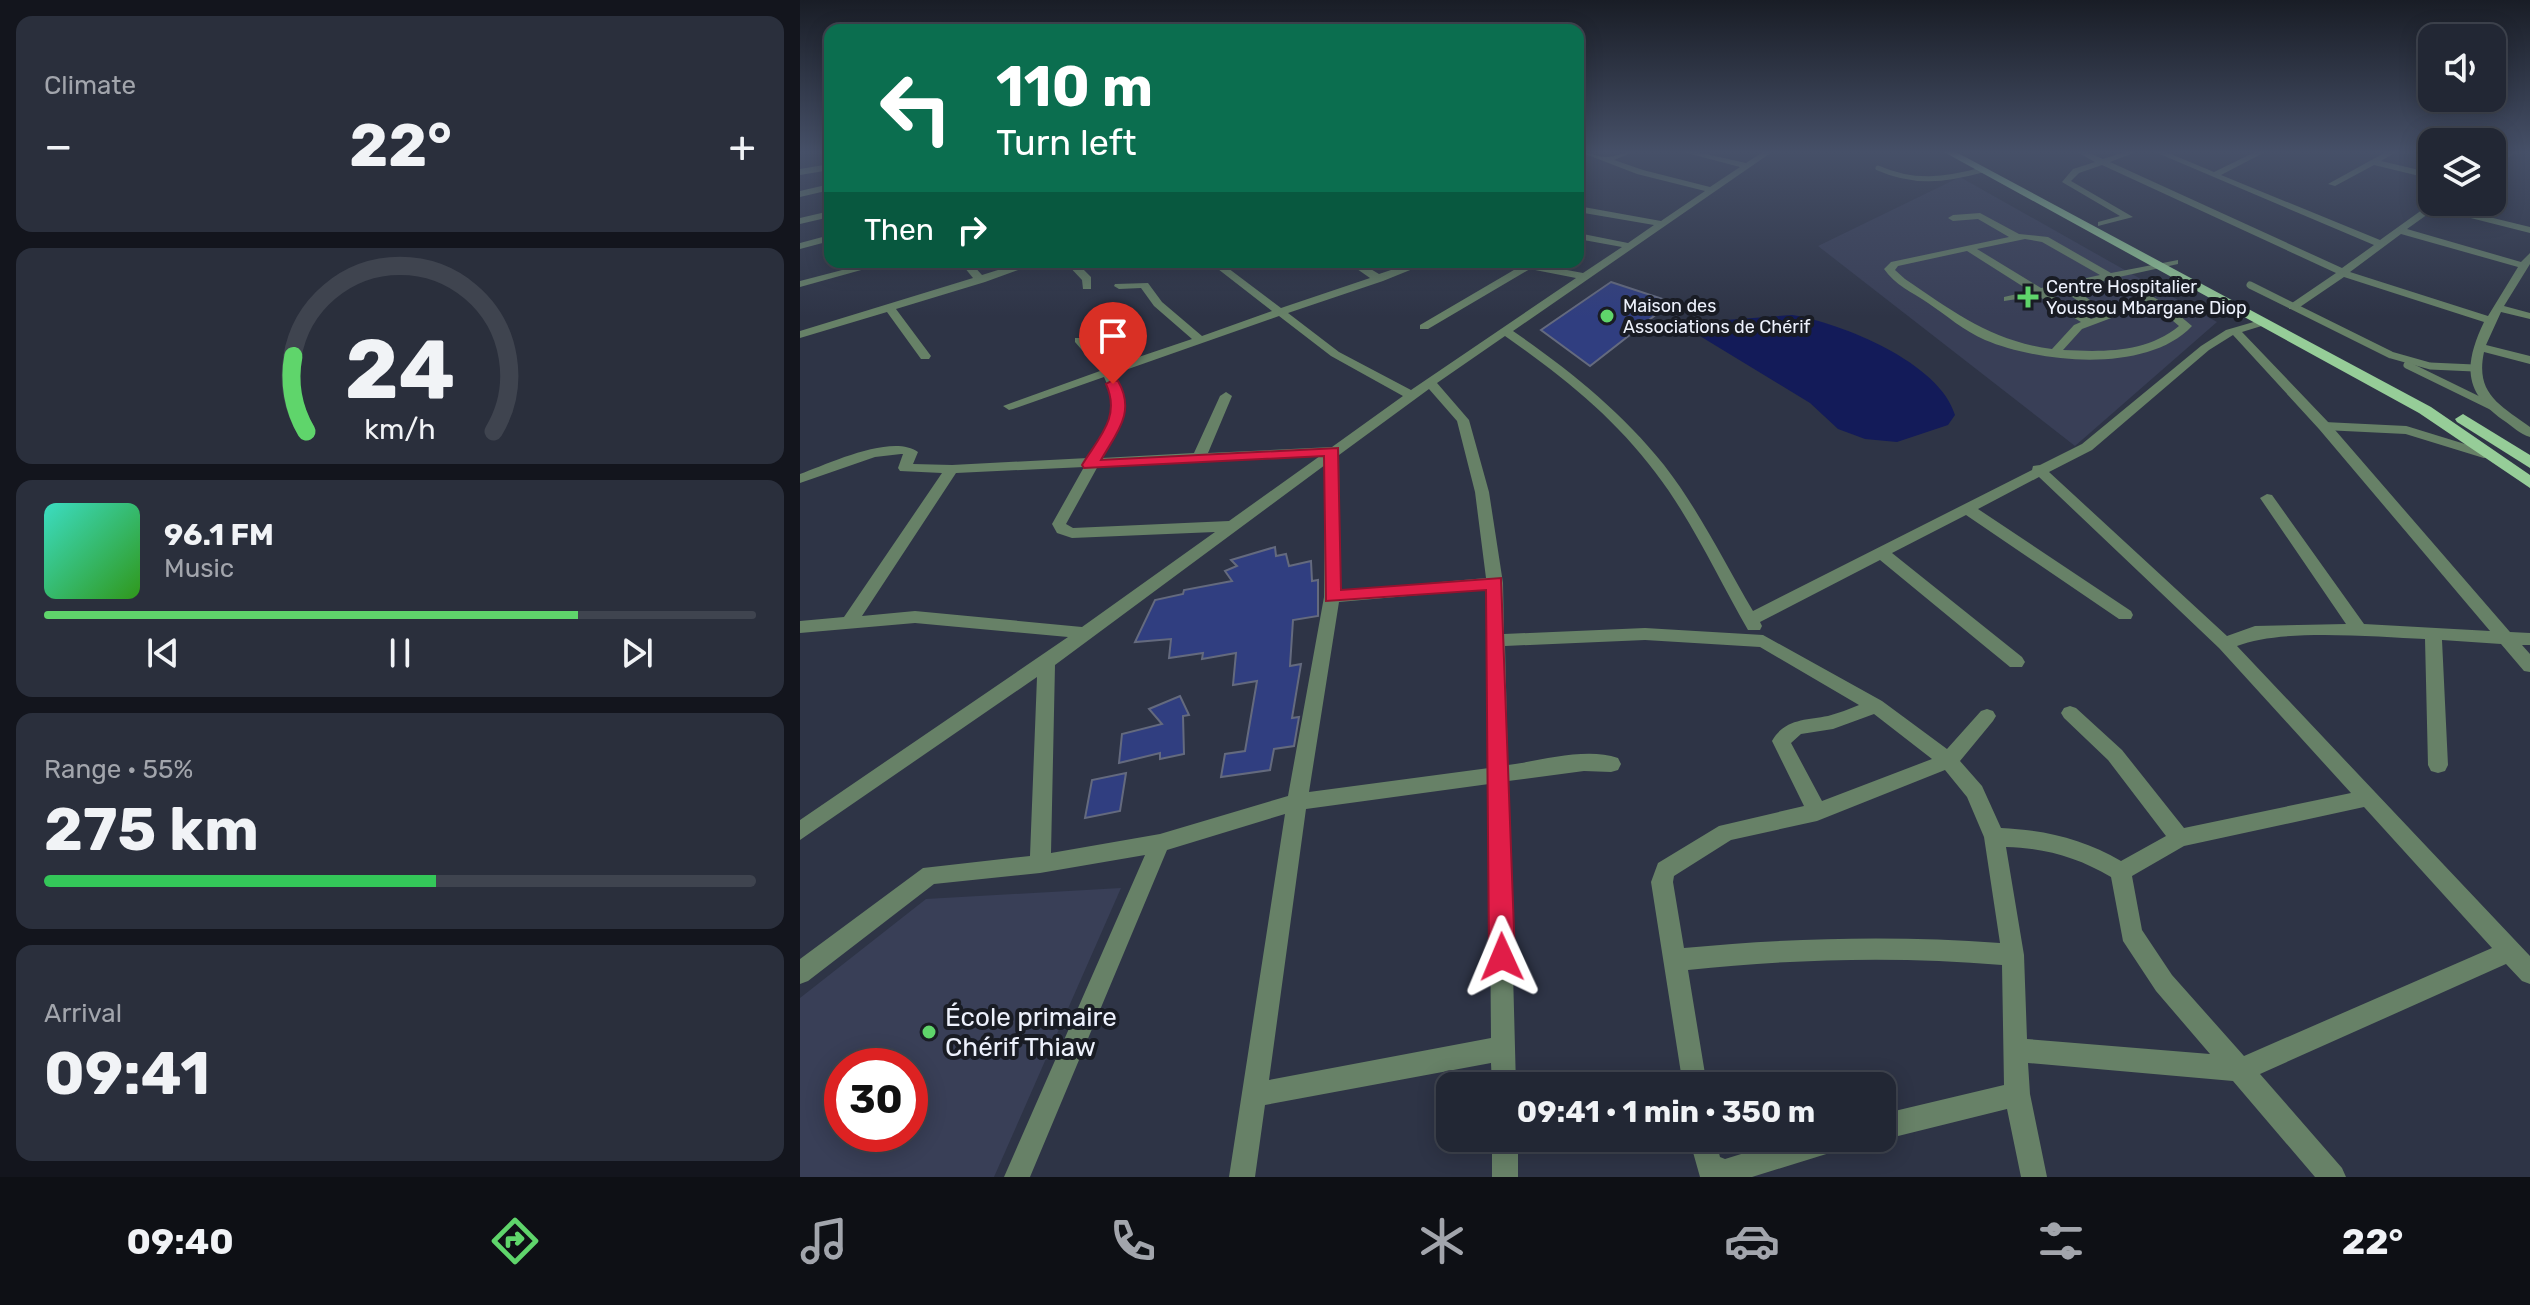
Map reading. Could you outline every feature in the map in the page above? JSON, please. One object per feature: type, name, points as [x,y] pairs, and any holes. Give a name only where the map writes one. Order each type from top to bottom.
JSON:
[{"type":"main road","points":[[2054,207],[2404,384],[2530,463]]},
{"type":"main road","points":[[2069,207],[2264,322],[2425,410],[2530,483]]},
{"type":"street","points":[[800,831],[1046,662],[1332,451],[1684,207]]},
{"type":"street","points":[[2101,224],[2128,217],[2110,207]]},
{"type":"street","points":[[2199,207],[2346,274],[2492,321]]},
{"type":"street","points":[[2291,207],[2380,244]]},
{"type":"street","points":[[1584,210],[1659,223]]},
{"type":"street","points":[[800,221],[824,215]]},
{"type":"street","points":[[1953,218],[1980,216],[2018,238]]},
{"type":"street","points":[[2293,307],[2346,274],[2418,216]]},
{"type":"street","points":[[2479,216],[2530,230]]},
{"type":"street","points":[[2398,230],[2526,270],[2498,308],[2479,347],[2474,368],[2480,389],[2495,407],[2530,433]]},
{"type":"street","points":[[1584,237],[1626,245]]},
{"type":"street","points":[[2018,238],[2045,239],[2180,317],[2185,323],[2183,330],[2157,346],[2132,351],[2087,355],[2055,352],[1987,337],[1889,269],[1895,264],[1968,248],[2018,238]]},
{"type":"street","points":[[800,246],[824,240]]},
{"type":"street","points":[[1968,248],[2090,323]]},
{"type":"street","points":[[2008,299],[2166,264]]},
{"type":"street","points":[[800,284],[862,268]]},
{"type":"street","points":[[970,268],[981,280]]},
{"type":"street","points":[[800,335],[1017,268]]},
{"type":"street","points":[[1076,268],[1087,279],[1087,287]]},
{"type":"street","points":[[1222,268],[1335,354],[1412,396]]},
{"type":"street","points":[[1362,268],[1379,279]]},
{"type":"street","points":[[1009,406],[1409,268]]},
{"type":"street","points":[[1424,327],[1525,268]]},
{"type":"street","points":[[1539,268],[1582,276]]},
{"type":"street","points":[[1119,286],[1144,285],[1158,304],[1201,341]]},
{"type":"street","points":[[2055,352],[2072,331],[2108,317],[2065,287]]},
{"type":"street","points":[[890,308],[925,356]]},
{"type":"street","points":[[2498,308],[2530,316]]},
{"type":"street","points":[[1750,620],[2038,469],[2087,447],[2181,366],[2235,331],[2264,322]]},
{"type":"street","points":[[1505,331],[1561,368],[1615,418],[1661,470],[1763,641]]},
{"type":"street","points":[[2235,331],[2324,426],[2530,666]]},
{"type":"street","points":[[1079,340],[1111,372],[1119,398],[1119,415],[1059,524],[1062,530],[1072,533],[1234,526]]},
{"type":"street","points":[[2479,347],[2530,360]]},
{"type":"street","points":[[1430,382],[1463,420],[1482,492],[1495,583],[1504,1072]]},
{"type":"street","points":[[1199,458],[1226,396]]},
{"type":"street","points":[[800,479],[875,453],[906,450],[911,452],[905,468],[952,469],[1090,465],[1332,451]]},
{"type":"street","points":[[1242,1177],[1297,802],[1332,597],[1332,451]]},
{"type":"street","points":[[850,621],[952,469]]},
{"type":"street","points":[[2038,469],[2225,644],[2530,973]]},
{"type":"street","points":[[2267,498],[2359,630]]},
{"type":"street","points":[[1966,508],[2125,615]]},
{"type":"street","points":[[1882,553],[2016,662]]},
{"type":"street","points":[[1332,597],[1495,583]]},
{"type":"street","points":[[800,627],[915,617],[1084,633]]},
{"type":"street","points":[[2225,644],[2255,632],[2359,630],[2530,639]]},
{"type":"street","points":[[1498,640],[1645,634],[1763,641],[1876,706],[1948,761],[1975,792],[1994,837],[2013,955],[2017,1094],[2034,1177]]},
{"type":"street","points":[[2433,635],[2438,765]]},
{"type":"street","points":[[1040,864],[1046,662]]},
{"type":"street","points":[[1817,812],[1781,741],[1796,728],[1833,722],[1876,706]]},
{"type":"street","points":[[2070,713],[2115,755],[2180,838]]},
{"type":"street","points":[[1693,1072],[1662,882],[1665,870],[1726,832],[1817,812],[1948,761],[1987,716]]},
{"type":"street","points":[[800,973],[930,875],[1040,864],[1160,843],[1297,802],[1584,763],[1611,764]]},
{"type":"street","points":[[2121,872],[2180,838],[2368,798]]},
{"type":"street","points":[[1994,837],[2048,839],[2097,857],[2121,872],[2131,934],[2164,983],[2333,1177]]},
{"type":"street","points":[[1017,1177],[1160,843]]},
{"type":"street","points":[[1675,960],[1764,950],[1928,947],[2013,955]]},
{"type":"street","points":[[2017,1050],[2242,1069],[2508,952]]},
{"type":"street","points":[[1254,1095],[1504,1048]]},
{"type":"street","points":[[1896,1124],[2017,1094]]},
{"type":"street","points":[[1505,1152],[1505,1177]]},
{"type":"street","points":[[1706,1152],[1710,1168],[1725,1172],[1790,1152]]},
{"type":"lane","points":[[2250,285],[2495,407]]},
{"type":"lane","points":[[2391,355],[2430,366],[2474,368]]},
{"type":"lane","points":[[2324,426],[2406,430],[2498,458]]},
{"type":"shaded area","name":"Centre Hospitalier Youssou Mbargane Diop","points":[[1898,207],[2013,207],[2217,322],[2075,446],[1818,246]]},
{"type":"shaded area","points":[[1792,315],[1862,336],[1887,348],[1930,379],[1946,396],[1955,415],[1948,425],[1897,442],[1865,439],[1838,429],[1810,403],[1690,330],[1699,322]]},
{"type":"shaded area","name":"École primaire Chérif Thiaw","points":[[1121,888],[994,1177],[800,1177],[800,998],[926,899]]},
{"type":"building","name":"Maison des Associations de Chérif","points":[[1611,282],[1672,302],[1590,366],[1541,330]]},
{"type":"building","points":[[1275,547],[1276,556],[1286,554],[1289,566],[1311,561],[1312,581],[1318,580],[1318,616],[1293,620],[1290,666],[1301,664],[1292,718],[1299,717],[1294,746],[1274,749],[1270,770],[1221,777],[1225,754],[1245,751],[1257,681],[1233,685],[1236,653],[1202,659],[1203,653],[1169,658],[1171,639],[1135,642],[1155,600],[1183,594],[1184,590],[1232,581],[1225,571],[1237,566],[1231,560]]},
{"type":"building","points":[[1180,696],[1189,715],[1183,716],[1184,754],[1160,759],[1160,753],[1119,763],[1122,734],[1162,724],[1149,709]]},
{"type":"building","points":[[1126,773],[1120,811],[1085,818],[1092,780]]},
{"type":"place","name":"Centre Hospitalier Youssou Mbargane Diop","points":[[2028,297]]},
{"type":"place","name":"Maison des Associations de Chérif","points":[[1607,316]]},
{"type":"place","name":"École primaire Chérif Thiaw","points":[[929,1032]]},
{"type":"route","points":[[1113,384],[1119,398],[1119,415],[1090,465],[1332,451],[1332,597],[1495,583],[1502,957]]}]
